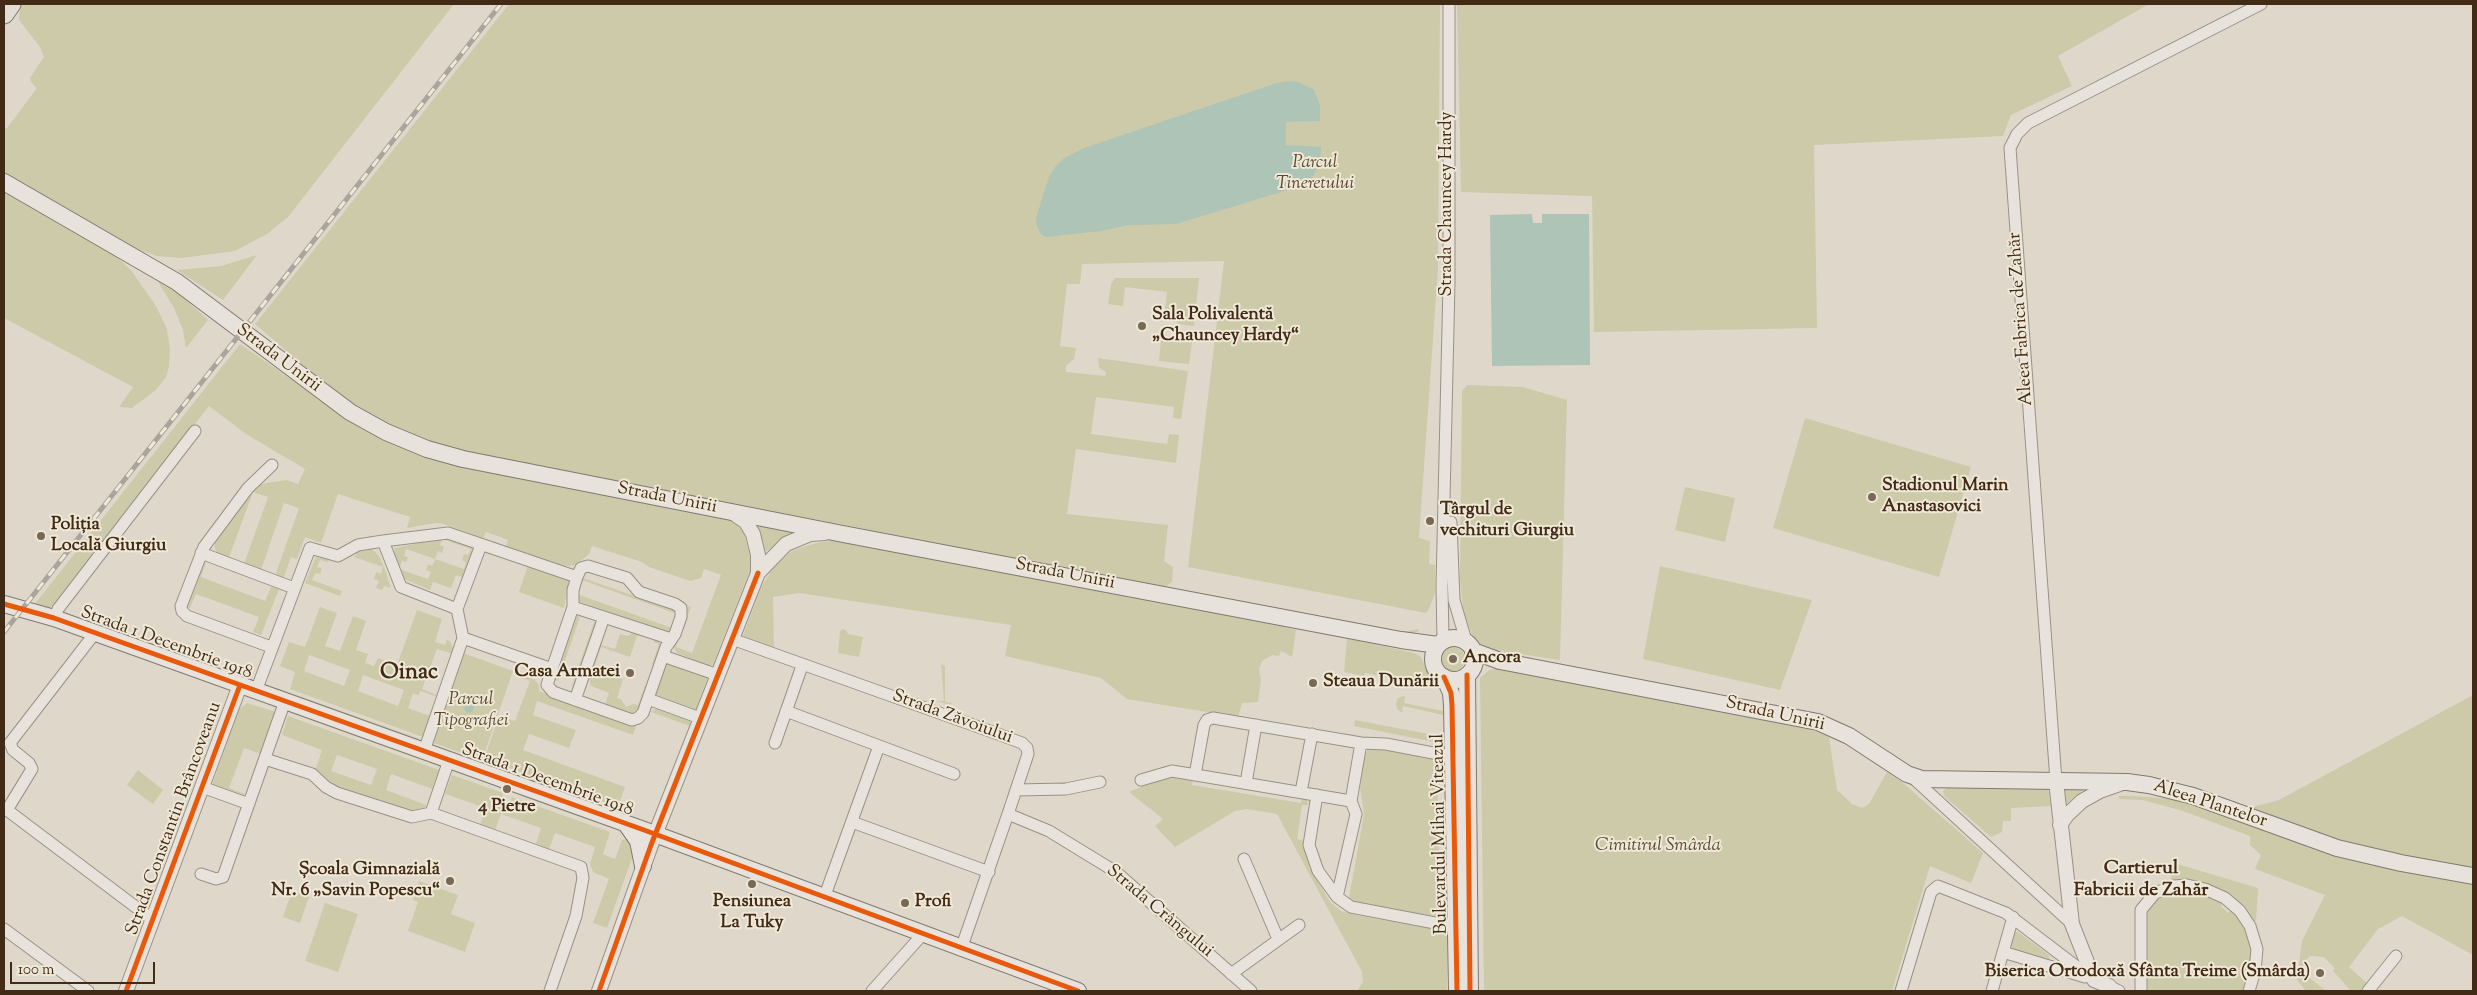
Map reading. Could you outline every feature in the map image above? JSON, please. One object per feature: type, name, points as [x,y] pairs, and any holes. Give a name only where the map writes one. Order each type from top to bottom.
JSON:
[{"type":"highway","points":[[4,14],[11,4]]},
{"type":"main road","name":"Strada Unirii","points":[[4,182],[177,282],[328,398],[368,423],[406,441],[463,459],[1438,648]]},
{"type":"main road","name":"Strada 1 Decembrie 1918","points":[[4,604],[54,618],[655,834],[922,935],[1078,991]]},
{"type":"main road","points":[[1454,638],[1470,647],[1474,660],[1469,673],[1456,679],[1444,677],[1436,670],[1438,648],[1454,638]]},
{"type":"main road","name":"Strada Unirii","points":[[1470,647],[1500,661],[1811,720],[1849,736],[1911,776]]},
{"type":"main road","name":"Strada Unirii","points":[[1469,673],[1500,661]]},
{"type":"main road","name":"Bulevardul Mihai Viteazul","points":[[1469,673],[1470,991]]},
{"type":"main road","name":"Bulevardul Mihai Viteazul","points":[[1444,677],[1452,696],[1457,991]]},
{"type":"main road","name":"Aleea Plantelor","points":[[1911,776],[1933,780],[2127,782],[2164,788],[2193,796],[2352,852],[2473,876]]},
{"type":"main road","points":[[626,824],[638,841],[643,866]]},
{"type":"street","name":"Strada Chauncey Hardy","points":[[1438,648],[1442,586],[1447,405],[1449,4]]},
{"type":"street","name":"Aleea Fabrica de Zahăr","points":[[2056,781],[2010,148],[2017,134],[2028,123],[2261,4]]},
{"type":"street","name":"Strada Chauncey Hardy","points":[[1447,405],[1454,600],[1470,647]]},
{"type":"street","points":[[54,618],[58,609],[195,432]]},
{"type":"street","points":[[272,465],[248,488],[201,553],[182,604],[182,611],[188,616],[272,647]]},
{"type":"street","points":[[731,511],[746,522],[753,534],[758,555],[758,572]]},
{"type":"street","points":[[256,691],[310,548],[340,556],[358,545],[446,533],[577,578]]},
{"type":"street","points":[[599,991],[655,834],[758,572],[777,551],[797,538],[810,534],[843,534]]},
{"type":"street","points":[[383,541],[397,580],[403,589],[457,609]]},
{"type":"street","points":[[424,751],[463,638],[457,609],[481,545]]},
{"type":"street","points":[[201,553],[294,588]]},
{"type":"street","points":[[588,566],[627,578],[639,592],[678,606],[681,614],[671,640],[663,656],[641,716],[634,720],[553,692],[548,688],[552,669],[574,606],[573,590],[577,578],[581,568],[588,566]]},
{"type":"street","points":[[574,606],[671,640]]},
{"type":"street","points":[[575,700],[604,617]]},
{"type":"street","points":[[95,633],[10,743],[13,750],[29,763],[32,769],[7,810],[153,920]]},
{"type":"street","points":[[463,638],[552,669]]},
{"type":"street","name":"Strada Zăvoiului","points":[[732,639],[802,666],[1022,743],[1027,748],[1028,754],[961,949]]},
{"type":"street","points":[[663,656],[718,675]]},
{"type":"street","points":[[774,743],[802,666]]},
{"type":"street","name":"Strada Constantin Brâncoveanu","points":[[126,991],[240,685]]},
{"type":"street","points":[[648,699],[700,718]]},
{"type":"street","points":[[200,874],[216,879],[223,876],[285,701]]},
{"type":"street","points":[[786,711],[954,774]]},
{"type":"street","points":[[1196,775],[1204,725],[1207,720],[1213,718],[1361,743],[1386,744],[1454,757]]},
{"type":"street","points":[[1246,783],[1256,725]]},
{"type":"street","points":[[1301,792],[1312,734]]},
{"type":"street","points":[[1337,897],[1356,814],[1351,801],[1361,743]]},
{"type":"street","points":[[824,898],[879,746]]},
{"type":"street","points":[[265,759],[312,774],[333,791],[416,817],[430,813],[581,868],[583,878],[576,916],[550,991]]},
{"type":"street","points":[[430,813],[449,760]]},
{"type":"street","points":[[1141,780],[1168,771],[1351,801]]},
{"type":"street","name":"Strada Unirii","points":[[1911,776],[2072,924]]},
{"type":"street","points":[[2056,781],[2072,924],[2094,980]]},
{"type":"street","points":[[1016,790],[1066,789],[1100,782]]},
{"type":"street","points":[[2060,825],[2067,815],[2082,801],[2100,791],[2127,782]]},
{"type":"street","points":[[202,787],[249,804]]},
{"type":"street","points":[[1317,795],[1309,845],[1318,872],[1337,897],[1351,908],[1456,927]]},
{"type":"street","name":"Strada Crângului","points":[[1008,814],[1049,831],[1116,872],[1251,991]]},
{"type":"street","points":[[852,822],[989,872]]},
{"type":"street","points":[[1244,859],[1278,939]]},
{"type":"street","points":[[1901,991],[1931,892],[1936,886],[1943,886],[1990,905],[2013,917],[2094,980],[2112,990]]},
{"type":"street","points":[[2141,991],[2141,910],[2156,893],[2178,886],[2194,886],[2216,893],[2233,904],[2246,918],[2257,949],[2256,971],[2249,991]]},
{"type":"street","points":[[1992,991],[2013,917]]},
{"type":"street","points":[[1231,974],[1299,924]]},
{"type":"street","points":[[4,929],[88,991]]},
{"type":"street","points":[[872,991],[922,935]]},
{"type":"street","points":[[2003,952],[2094,980]]},
{"type":"street","points":[[2368,991],[2396,956]]},
{"type":"green space","points":[[20,4],[454,4],[288,217],[267,234],[235,251],[182,258],[157,256],[130,247],[4,173],[4,129],[7,128],[37,88],[30,78],[44,57],[40,47],[19,20]]},
{"type":"green space","name":"Parcul Tineretului","points":[[509,4],[1440,4],[1438,268],[1419,538],[1430,541],[1429,564],[1435,565],[1435,593],[1429,609],[1426,613],[1188,567],[1224,261],[1082,264],[1080,284],[1067,284],[1060,346],[1076,348],[1074,359],[1066,366],[1066,372],[1105,376],[1106,372],[1099,368],[1098,358],[1188,371],[1181,419],[1173,418],[1174,407],[1096,397],[1091,434],[1167,444],[1169,434],[1179,435],[1176,463],[1076,449],[1067,514],[1168,525],[1164,561],[1173,567],[1172,582],[1165,587],[442,447],[394,429],[344,400],[255,324]]},
{"type":"green space","points":[[1457,4],[2149,4],[2058,56],[2072,86],[2011,115],[2003,136],[1814,145],[1817,328],[1594,332],[1592,196],[1461,192]]},
{"type":"green space","points":[[4,190],[113,254],[131,270],[156,306],[167,329],[170,350],[169,367],[166,377],[156,390],[132,408],[119,407],[133,387],[4,318]]},
{"type":"green space","points":[[257,255],[223,300],[177,270],[221,266]]},
{"type":"green space","points":[[160,276],[208,320],[186,348],[183,330],[174,308],[157,280]]},
{"type":"green space","points":[[1115,278],[1199,278],[1194,326],[1177,324],[1178,312],[1165,311],[1167,292],[1125,287],[1123,306],[1108,304],[1111,284]]},
{"type":"green space","points":[[1176,332],[1193,335],[1189,364],[1159,361],[1161,340],[1174,342]]},
{"type":"green space","points":[[240,344],[359,426],[733,521],[744,532],[752,565],[713,664],[709,666],[677,653],[673,646],[688,606],[691,607],[676,647],[692,653],[721,575],[704,569],[701,578],[690,581],[649,567],[642,562],[592,546],[589,554],[576,565],[563,566],[506,547],[508,540],[486,532],[483,538],[436,523],[407,528],[410,517],[338,494],[321,543],[305,537],[297,559],[291,557],[282,582],[276,573],[299,508],[284,503],[261,570],[244,564],[268,497],[253,492],[228,560],[219,556],[215,549],[215,541],[250,490],[260,484],[287,480],[298,484],[305,469],[246,434],[209,406],[56,603],[48,609],[34,605]]},
{"type":"green space","points":[[1467,385],[1523,387],[1567,400],[1560,660],[1482,648],[1477,645],[1467,623],[1463,609],[1460,579],[1462,391]]},
{"type":"green space","name":"Stadionul Marin Anastasovici","points":[[1805,418],[1971,467],[1939,577],[1773,528]]},
{"type":"green space","points":[[1685,487],[1735,498],[1725,542],[1675,530]]},
{"type":"green space","points":[[755,524],[793,531],[793,533],[765,552],[754,526]]},
{"type":"green space","points":[[448,537],[473,547],[464,578],[456,575],[451,588],[433,582],[430,590],[404,579],[399,569],[428,579],[431,572],[426,570],[428,564],[432,566],[435,559],[406,549],[404,556],[408,557],[406,562],[402,561],[399,568],[393,555],[395,548]],"holes":[[[442,539],[471,549],[468,555],[464,554],[462,560],[466,562],[464,569],[435,559],[438,551],[442,553],[444,547],[440,545]]]},
{"type":"green space","points":[[835,541],[1277,625],[1296,630],[1292,657],[1281,651],[1279,656],[1272,655],[1262,661],[1259,669],[1261,680],[1258,702],[1242,703],[1238,717],[1127,699],[1101,678],[1005,656],[1011,625],[799,593],[773,597],[774,649],[743,636],[761,588],[772,569],[789,553],[797,549],[820,542]]},
{"type":"green space","points":[[372,549],[379,556],[391,588],[384,586],[382,590],[376,588],[379,581],[374,579],[376,572],[381,574],[383,567],[354,557],[358,552]]},
{"type":"green space","points":[[316,557],[329,560],[328,562],[320,560],[317,567],[322,568],[320,574],[315,573],[312,580],[342,591],[340,596],[305,583]]},
{"type":"green space","points":[[203,561],[206,563],[201,577],[265,601],[271,587],[279,589],[261,635],[253,632],[259,617],[196,594],[190,608],[186,607]]},
{"type":"green space","points":[[528,565],[569,579],[564,608],[519,592]]},
{"type":"green space","points":[[1660,566],[1812,600],[1780,690],[1643,659]]},
{"type":"green space","points":[[583,578],[678,611],[677,614],[582,580]]},
{"type":"green space","points":[[1185,590],[1402,632],[1418,629],[1419,631],[1411,634],[1184,592]]},
{"type":"green space","points":[[577,594],[672,628],[670,633],[575,600]]},
{"type":"green space","points":[[320,607],[337,613],[325,646],[340,651],[353,616],[366,621],[356,650],[368,654],[365,663],[374,666],[378,658],[397,665],[417,610],[442,619],[435,642],[445,645],[447,640],[450,641],[454,651],[453,654],[437,649],[422,689],[437,695],[437,697],[420,691],[419,695],[413,694],[408,708],[430,716],[423,737],[290,689],[295,672],[280,666],[289,642],[305,647]],"holes":[[[309,655],[350,670],[344,686],[304,671]],[[363,675],[404,690],[398,706],[358,691]]]},
{"type":"green space","points":[[574,614],[580,617],[558,681],[552,679]]},
{"type":"green space","points":[[594,622],[597,623],[575,687],[572,686]]},
{"type":"green space","points":[[842,629],[846,630],[848,634],[863,637],[859,657],[838,653],[840,631]]},
{"type":"green space","points":[[638,631],[658,637],[662,649],[657,666],[652,664],[659,644],[654,642],[653,637],[637,636],[630,657],[601,647],[594,668],[623,679],[617,698],[621,699],[626,707],[633,704],[638,705],[645,686],[649,687],[638,716],[604,707],[609,693],[591,686],[588,675],[598,644],[615,649],[620,634],[627,636]]},
{"type":"green space","points":[[1347,638],[1414,653],[1421,657],[1429,676],[1439,687],[1365,673],[1364,676],[1344,672]]},
{"type":"green space","points":[[1453,647],[1458,648],[1464,654],[1464,664],[1458,670],[1453,671],[1448,670],[1442,664],[1441,659],[1442,654],[1448,648]]},
{"type":"green space","name":"Parcul Tipografiei","points":[[463,653],[513,671],[482,760],[431,742]]},
{"type":"green space","points":[[665,662],[708,676],[695,711],[653,697]]},
{"type":"green space","points":[[941,664],[945,666],[945,702],[952,703],[950,705],[937,701],[944,701]]},
{"type":"green space","name":"Cimitirul Smârda","points":[[1502,668],[1802,726],[1829,737],[1837,790],[1852,804],[1862,808],[1869,804],[1887,772],[1903,783],[1983,853],[1971,883],[1930,866],[1892,991],[1484,991],[1480,678],[1489,670]]},
{"type":"green space","points":[[515,671],[535,680],[539,685],[539,691],[636,726],[633,735],[537,701],[533,715],[576,730],[569,748],[529,734],[523,750],[625,787],[618,807],[484,759],[499,716],[515,721],[530,681],[514,675]]},
{"type":"green space","points":[[274,687],[420,739],[415,741],[276,691]]},
{"type":"green space","points":[[2473,695],[2473,955],[2402,916],[2378,929],[2349,967],[2369,985],[2364,991],[2351,991],[2333,971],[2335,968],[2324,957],[2310,956],[2306,960],[2305,974],[2326,991],[2306,991],[2297,980],[2302,941],[2325,895],[2255,869],[2261,855],[2250,845],[2250,836],[2183,811],[2143,800],[2119,799],[2119,796],[2132,796],[2172,799],[2251,826],[2253,807],[2279,800]]},
{"type":"green space","points":[[1405,696],[1404,703],[1443,711],[1443,715],[1403,706],[1402,713],[1397,709],[1396,703],[1398,698]]},
{"type":"green space","points":[[247,703],[279,713],[264,755],[244,748],[229,788],[245,794],[243,799],[211,788],[239,709]]},
{"type":"green space","points":[[656,708],[690,720],[690,726],[651,712]]},
{"type":"green space","points":[[295,711],[441,764],[442,767],[291,713]]},
{"type":"green space","points":[[288,716],[439,770],[432,789],[391,774],[386,790],[426,805],[425,808],[417,813],[332,786],[315,771],[322,750],[282,735]],"holes":[[[337,755],[377,769],[371,785],[331,771]]]},
{"type":"green space","points":[[1355,720],[1444,737],[1444,740],[1434,742],[1354,726]]},
{"type":"green space","points":[[1369,749],[1387,749],[1435,758],[1437,762],[1440,915],[1438,917],[1355,903],[1349,898],[1364,814],[1360,787],[1364,754]]},
{"type":"green space","points":[[471,758],[590,801],[587,803],[470,760]]},
{"type":"green space","points":[[138,770],[163,790],[153,804],[127,785]]},
{"type":"green space","points":[[452,775],[503,793],[500,802],[508,806],[512,797],[610,832],[603,854],[615,859],[622,840],[627,839],[632,848],[632,858],[607,928],[593,923],[609,879],[593,872],[590,864],[595,847],[555,833],[549,849],[536,844],[541,828],[501,814],[495,830],[480,824],[486,808],[445,794]]},
{"type":"green space","points":[[1168,776],[1193,778],[1192,785],[1301,803],[1302,796],[1307,799],[1308,805],[1302,805],[1297,839],[1304,841],[1309,867],[1330,902],[1341,911],[1355,915],[1445,931],[1447,936],[1447,991],[1357,991],[1363,982],[1362,972],[1277,814],[1247,809],[1235,811],[1175,847],[1155,826],[1163,819],[1129,792]]},
{"type":"green space","points":[[1947,788],[2048,789],[2051,806],[2011,808],[2011,821],[2003,821],[2002,832],[1991,837],[1944,796],[1943,791]]},
{"type":"green space","points":[[2065,789],[2084,789],[2065,805]]},
{"type":"green space","points":[[525,794],[611,825],[612,828],[521,796]]},
{"type":"green space","points":[[2174,863],[2258,888],[2256,921],[2253,921],[2239,904],[2170,882]]},
{"type":"green space","points":[[419,881],[458,895],[451,914],[475,923],[465,952],[408,931],[418,902],[413,900]]},
{"type":"green space","points":[[2179,890],[2196,891],[2223,902],[2221,906],[2228,913],[2232,909],[2236,913],[2244,926],[2251,947],[2252,957],[2247,986],[2244,991],[2147,991],[2146,911],[2157,899]]},
{"type":"green space","points":[[292,891],[309,897],[300,923],[283,917]]},
{"type":"green space","points":[[325,903],[358,914],[338,972],[305,961]]},
{"type":"green space","points":[[2014,932],[2018,932],[2049,955],[2049,960],[2011,949]]},
{"type":"shaded area","points":[[1298,82],[1314,90],[1320,105],[1320,121],[1286,122],[1286,145],[1321,147],[1320,162],[1312,178],[1304,185],[1176,224],[1128,225],[1101,231],[1046,237],[1041,234],[1036,218],[1049,177],[1063,159],[1084,148],[1277,83]]},
{"type":"shaded area","points":[[1532,214],[1533,223],[1542,223],[1542,214],[1589,214],[1590,365],[1492,366],[1490,215]]},
{"type":"shaded area","points":[[472,697],[476,702],[472,712],[467,713],[464,709],[468,699]]},
{"type":"railway","points":[[4,632],[501,4]]},
{"type":"cycle path","points":[[599,991],[651,845],[758,573]]},
{"type":"cycle path","points":[[4,604],[54,618],[644,830],[1078,991]]},
{"type":"cycle path","points":[[1467,675],[1470,991]]},
{"type":"cycle path","points":[[1444,677],[1451,693],[1452,705],[1457,991]]},
{"type":"cycle path","points":[[126,991],[240,685]]},
{"type":"place","name":"Sala Polivalentă „Chauncey Hardy“","points":[[1142,326]]},
{"type":"place","name":"Stadionul Marin Anastasovici","points":[[1872,497]]},
{"type":"place","name":"Târgul de vechituri Giurgiu","points":[[1430,521]]},
{"type":"place","name":"Poliția Locală Giurgiu","points":[[41,536]]},
{"type":"place","name":"Ancora","points":[[1453,659]]},
{"type":"place","name":"Casa Armatei","points":[[630,673]]},
{"type":"place","name":"Steaua Dunării","points":[[1313,683]]},
{"type":"place","name":"4 Pietre","points":[[507,789]]},
{"type":"place","name":"Școala Gimnazială Nr. 6 „Savin Popescu“","points":[[450,881]]},
{"type":"place","name":"Pensiunea La Tuky","points":[[752,884]]},
{"type":"place","name":"Profi","points":[[905,903]]},
{"type":"place","name":"Biserica Ortodoxă Sfânta Treime (Smârda)","points":[[2320,973]]},
{"type":"district","name":"Oinac","points":[[409,674]]},
{"type":"district","name":"Cartierul Fabricii de Zahăr","points":[[2141,881]]}]
